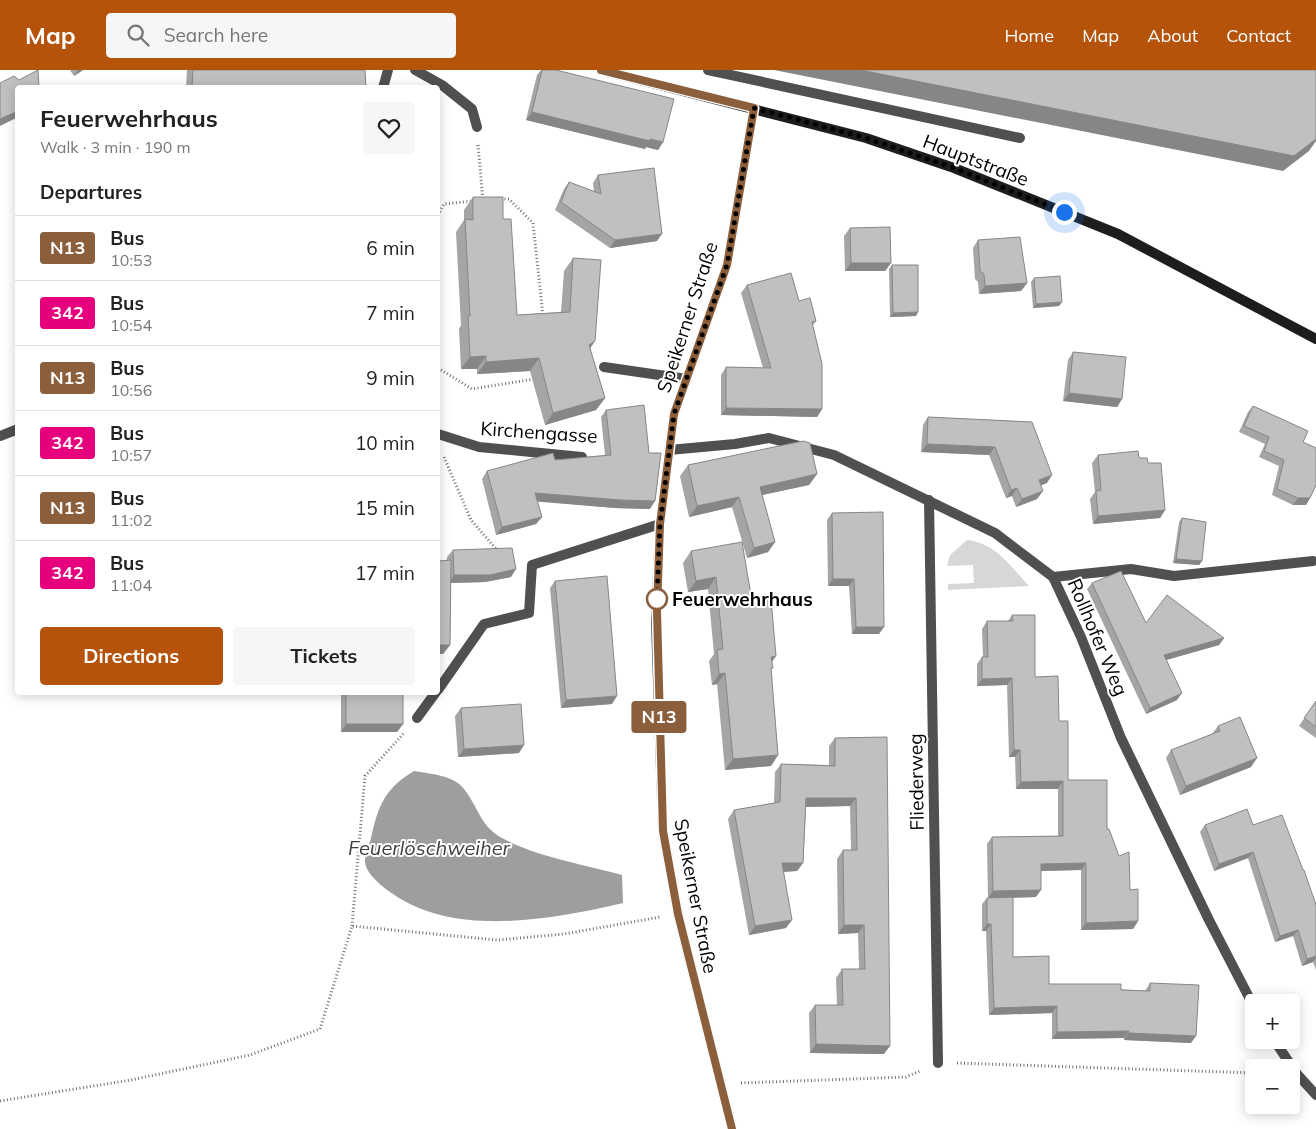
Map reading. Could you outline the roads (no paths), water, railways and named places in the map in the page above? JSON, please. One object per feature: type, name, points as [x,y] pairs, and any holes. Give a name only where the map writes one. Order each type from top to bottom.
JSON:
[{"type":"main road","name":"Hauptstraße","points":[[601,70],[866,138],[954,168],[1109,231],[1316,338]]},
{"type":"street","points":[[384,85],[388,70]]},
{"type":"street","points":[[414,70],[442,85],[472,109],[477,127]]},
{"type":"street","points":[[708,70],[1020,138]]},
{"type":"street","name":"Speikerner Straße","points":[[732,1129],[678,914],[663,831],[656,623],[660,524],[674,414],[727,265],[754,108]]},
{"type":"street","points":[[604,366],[686,379]]},
{"type":"street","points":[[0,436],[15,430]]},
{"type":"street","name":"Kirchengasse","points":[[440,435],[479,447],[582,457]]},
{"type":"street","name":"Rollhofer Weg","points":[[669,450],[734,444],[769,438],[834,455],[995,533],[1053,578],[1081,637],[1121,738],[1209,920],[1247,994]]},
{"type":"street","name":"Fliederweg","points":[[929,500],[938,1063]]},
{"type":"street","points":[[440,687],[484,624],[529,613],[532,565],[660,524]]},
{"type":"street","points":[[1053,578],[1131,569],[1174,576],[1313,561]]},
{"type":"street","points":[[417,718],[434,695]]},
{"type":"street","points":[[1280,1049],[1297,1074],[1316,1095]]},
{"type":"water","name":"Feuerlöschweiher","points":[[414,771],[441,776],[460,784],[490,829],[518,846],[547,856],[622,875],[623,903],[567,915],[537,919],[475,920],[446,916],[418,908],[393,894],[371,875],[365,860],[377,816],[384,799],[396,784]]},
{"type":"place","name":"Feuerwehrhaus","points":[[657,599]]}]
